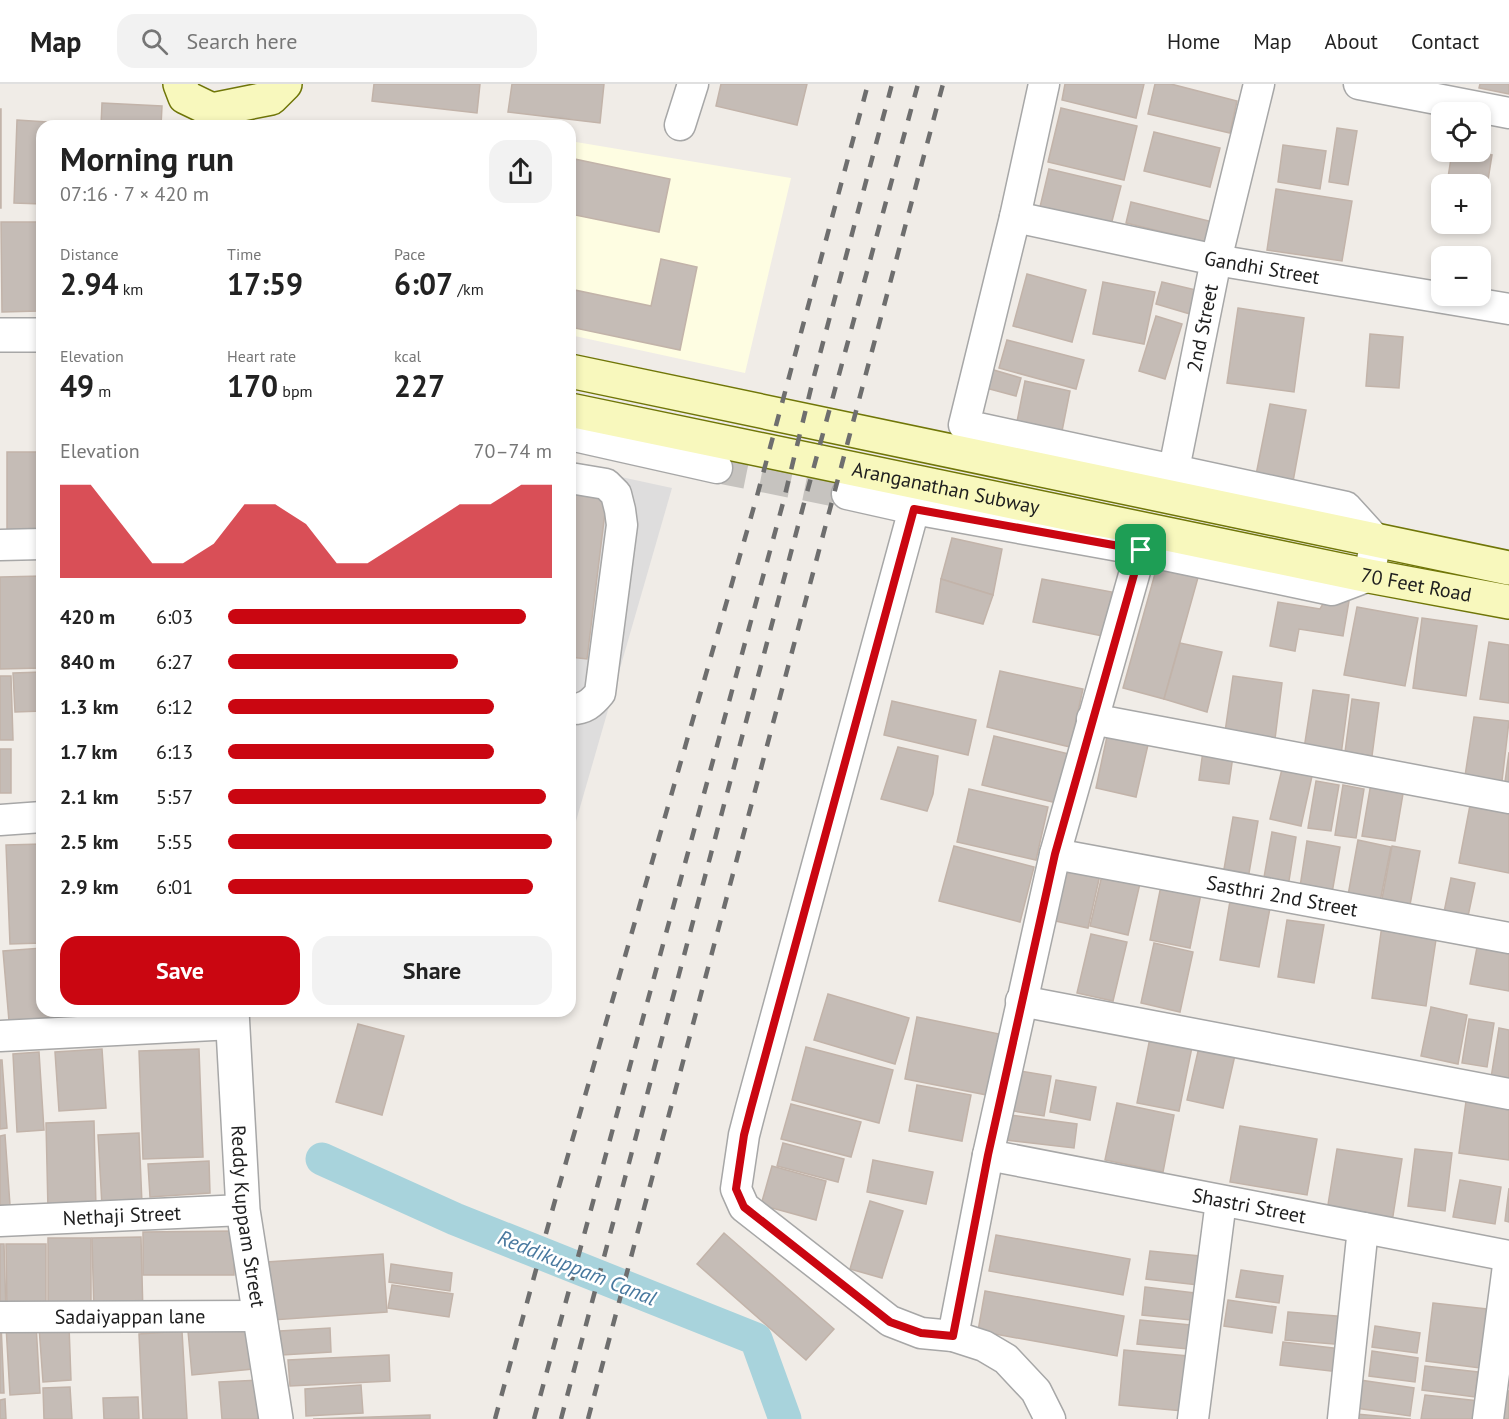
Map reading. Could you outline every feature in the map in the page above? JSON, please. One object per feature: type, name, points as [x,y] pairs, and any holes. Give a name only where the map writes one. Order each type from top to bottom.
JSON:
[{"type":"main road","points":[[180,84],[185,97],[212,118],[271,98],[285,84]]},
{"type":"main road","points":[[576,371],[1509,568]]},
{"type":"main road","name":"Aranganathan Subway","points":[[576,411],[1322,567]]},
{"type":"main road","name":"70 Feet Road","points":[[1322,567],[1509,602]]},
{"type":"street","points":[[680,125],[693,84]]},
{"type":"street","points":[[847,494],[914,509],[1141,550],[1332,590],[1369,576],[1376,540],[1346,507],[964,425],[1015,217],[1044,84]]},
{"type":"street","name":"2nd Street","points":[[1174,469],[1216,260],[1259,84]]},
{"type":"street","points":[[1359,84],[1509,113]]},
{"type":"street","name":"Gandhi Street","points":[[1015,217],[1216,260],[1509,309]]},
{"type":"street","points":[[0,335],[36,335]]},
{"type":"street","points":[[576,436],[717,468]]},
{"type":"street","points":[[576,479],[606,484],[616,494],[622,525],[600,693],[592,704],[576,709]]},
{"type":"street","points":[[914,509],[754,1096],[744,1135],[736,1189],[744,1207],[890,1322],[921,1333],[953,1336],[984,1346],[1006,1359],[1036,1391],[1050,1419]]},
{"type":"street","points":[[0,545],[36,544]]},
{"type":"street","points":[[953,1336],[988,1155],[1055,854],[1141,550]]},
{"type":"street","points":[[1092,719],[1509,798]]},
{"type":"street","points":[[0,820],[36,817]]},
{"type":"street","name":"Sasthri 2nd Street","points":[[1055,854],[1509,938]]},
{"type":"street","points":[[1021,1002],[1509,1094]]},
{"type":"street","points":[[0,1036],[233,1017]]},
{"type":"street","name":"Reddy Kuppam Street","points":[[233,1017],[243,1210],[276,1419]]},
{"type":"street","name":"Shastri Street","points":[[988,1155],[1509,1257]]},
{"type":"street","points":[[1193,1419],[1221,1201]]},
{"type":"street","name":"Nethaji Street","points":[[0,1221],[243,1210]]},
{"type":"street","points":[[1343,1419],[1363,1228]]},
{"type":"street","points":[[1488,1419],[1509,1257]]},
{"type":"street","name":"Sadaiyappan lane","points":[[0,1317],[260,1316]]},
{"type":"shaded area","points":[[576,142],[791,178],[745,373],[576,336]]},
{"type":"shaded area","points":[[576,467],[672,488],[576,821]]},
{"type":"building","points":[[374,84],[480,84],[477,113],[372,101]]},
{"type":"building","points":[[512,84],[604,84],[600,123],[508,112]]},
{"type":"building","points":[[721,84],[807,84],[797,125],[716,106]]},
{"type":"building","points":[[1065,84],[1144,84],[1136,118],[1062,100]]},
{"type":"building","points":[[1155,84],[1171,84],[1237,101],[1230,133],[1148,114]]},
{"type":"building","points":[[1480,84],[1509,84],[1509,94],[1479,88]]},
{"type":"building","points":[[102,103],[162,106],[161,120],[101,120]]},
{"type":"building","points":[[1061,108],[1137,126],[1124,180],[1048,162]]},
{"type":"building","points":[[1,109],[1,208],[0,208]]},
{"type":"building","points":[[17,120],[36,121],[36,204],[14,203]]},
{"type":"building","points":[[1337,128],[1357,131],[1348,185],[1329,182]]},
{"type":"building","points":[[1154,132],[1220,148],[1210,187],[1144,171]]},
{"type":"building","points":[[1283,145],[1326,151],[1320,189],[1278,182]]},
{"type":"building","points":[[576,159],[670,179],[659,232],[576,215]]},
{"type":"building","points":[[1450,162],[1491,162],[1489,174],[1449,174]]},
{"type":"building","points":[[1049,169],[1121,186],[1111,225],[1040,207]]},
{"type":"building","points":[[1276,189],[1352,201],[1342,261],[1267,250]]},
{"type":"building","points":[[1131,202],[1213,222],[1208,243],[1126,223]]},
{"type":"building","points":[[1,222],[36,222],[36,311],[2,312]]},
{"type":"building","points":[[661,259],[697,267],[680,350],[576,328],[576,290],[651,306]]},
{"type":"building","points":[[1027,274],[1086,290],[1072,342],[1013,326]]},
{"type":"building","points":[[1103,282],[1155,292],[1144,344],[1093,334]]},
{"type":"building","points":[[1162,282],[1196,290],[1190,314],[1156,304]]},
{"type":"building","points":[[1238,308],[1304,318],[1294,392],[1227,383]]},
{"type":"building","points":[[1156,316],[1182,324],[1165,379],[1139,371]]},
{"type":"building","points":[[1370,334],[1403,337],[1399,388],[1366,386]]},
{"type":"building","points":[[1007,340],[1084,360],[1076,389],[999,368]]},
{"type":"building","points":[[987,368],[1021,378],[1016,396],[982,387]]},
{"type":"building","points":[[1025,381],[1070,391],[1060,441],[1015,432]]},
{"type":"building","points":[[1270,404],[1306,410],[1292,487],[1255,480]]},
{"type":"building","points":[[7,452],[36,452],[36,536],[7,536]]},
{"type":"building","points":[[576,489],[607,496],[587,659],[576,658]]},
{"type":"building","points":[[952,538],[1002,549],[993,595],[941,579]]},
{"type":"building","points":[[1158,563],[1199,574],[1164,699],[1123,688]]},
{"type":"building","points":[[36,576],[36,668],[0,669],[0,577]]},
{"type":"building","points":[[941,579],[993,595],[983,624],[936,612]]},
{"type":"building","points":[[1042,579],[1112,592],[1103,636],[1033,622]]},
{"type":"building","points":[[1327,597],[1349,601],[1343,636],[1299,629],[1295,651],[1270,646],[1278,602],[1320,609]]},
{"type":"building","points":[[1357,607],[1418,618],[1405,686],[1344,675]]},
{"type":"building","points":[[1422,618],[1477,626],[1466,696],[1413,688]]},
{"type":"building","points":[[1489,642],[1509,645],[1509,703],[1480,699]]},
{"type":"building","points":[[1180,643],[1222,652],[1207,712],[1164,699]]},
{"type":"building","points":[[1000,671],[1083,689],[1070,747],[987,727]]},
{"type":"building","points":[[36,672],[36,711],[15,712],[13,673]]},
{"type":"building","points":[[0,676],[11,676],[13,740],[0,740]]},
{"type":"building","points":[[1233,676],[1282,683],[1275,739],[1225,732]]},
{"type":"building","points":[[1313,690],[1349,695],[1341,755],[1304,749]]},
{"type":"building","points":[[1352,699],[1379,703],[1372,756],[1345,752]]},
{"type":"building","points":[[892,701],[976,720],[968,755],[884,735]]},
{"type":"building","points":[[1474,717],[1509,721],[1502,781],[1465,776]]},
{"type":"building","points":[[1109,727],[1150,736],[1136,797],[1096,788]]},
{"type":"building","points":[[994,736],[1069,754],[1057,803],[982,785]]},
{"type":"building","points":[[898,747],[938,756],[933,794],[927,811],[881,799]]},
{"type":"building","points":[[0,749],[11,749],[11,793],[0,793]]},
{"type":"building","points":[[1203,751],[1233,756],[1229,784],[1199,780]]},
{"type":"building","points":[[1509,752],[1509,783],[1505,782]]},
{"type":"building","points":[[1282,769],[1312,776],[1301,826],[1270,819]]},
{"type":"building","points":[[1316,781],[1339,785],[1331,831],[1308,828]]},
{"type":"building","points":[[1371,783],[1404,788],[1395,841],[1362,836]]},
{"type":"building","points":[[1343,785],[1364,789],[1356,838],[1335,835]]},
{"type":"building","points":[[969,789],[1048,807],[1036,860],[957,842]]},
{"type":"building","points":[[1471,800],[1509,808],[1509,873],[1459,863]]},
{"type":"building","points":[[1233,817],[1258,821],[1248,879],[1223,875]]},
{"type":"building","points":[[1272,832],[1296,837],[1288,887],[1263,883]]},
{"type":"building","points":[[1358,840],[1391,847],[1379,907],[1347,901]]},
{"type":"building","points":[[1307,841],[1340,847],[1332,893],[1300,887]]},
{"type":"building","points":[[36,844],[36,943],[10,944],[6,845]]},
{"type":"building","points":[[954,846],[1034,867],[1020,922],[939,901]]},
{"type":"building","points":[[1392,846],[1420,851],[1409,910],[1381,904]]},
{"type":"building","points":[[1067,867],[1100,875],[1088,928],[1055,921]]},
{"type":"building","points":[[1103,871],[1141,879],[1128,935],[1090,926]]},
{"type":"building","points":[[1451,878],[1475,883],[1466,926],[1442,922]]},
{"type":"building","points":[[1162,881],[1202,889],[1190,948],[1150,940]]},
{"type":"building","points":[[1230,901],[1270,908],[1259,967],[1220,960]]},
{"type":"building","points":[[1287,920],[1324,925],[1314,983],[1278,977]]},
{"type":"building","points":[[1382,925],[1437,933],[1426,1006],[1372,998]]},
{"type":"building","points":[[1091,934],[1127,942],[1113,1001],[1077,993]]},
{"type":"building","points":[[1478,942],[1509,948],[1509,991],[1470,984]]},
{"type":"building","points":[[1154,943],[1193,952],[1180,1012],[1141,1003]]},
{"type":"building","points":[[36,948],[36,1017],[56,1017],[9,1021],[3,951]]},
{"type":"building","points":[[828,994],[909,1018],[895,1064],[814,1040]]},
{"type":"building","points":[[1431,1007],[1467,1015],[1458,1064],[1421,1056]]},
{"type":"building","points":[[917,1017],[1004,1035],[992,1096],[905,1079]]},
{"type":"building","points":[[1469,1019],[1494,1023],[1487,1067],[1462,1063]]},
{"type":"building","points":[[358,1024],[404,1036],[382,1115],[336,1102]]},
{"type":"building","points":[[1499,1028],[1509,1030],[1509,1081],[1491,1078]]},
{"type":"building","points":[[1150,1038],[1192,1047],[1179,1111],[1137,1103]]},
{"type":"building","points":[[806,1047],[893,1070],[879,1123],[792,1100]]},
{"type":"building","points":[[1199,1047],[1235,1055],[1223,1108],[1187,1100]]},
{"type":"building","points":[[102,1049],[106,1108],[59,1111],[55,1052]]},
{"type":"building","points":[[199,1049],[203,1157],[143,1159],[139,1051]]},
{"type":"building","points":[[39,1052],[44,1130],[17,1132],[13,1054]]},
{"type":"building","points":[[0,1060],[2,1060],[7,1128],[0,1129]]},
{"type":"building","points":[[1020,1071],[1051,1076],[1044,1116],[1013,1111]]},
{"type":"building","points":[[1056,1080],[1096,1087],[1090,1120],[1050,1112]]},
{"type":"building","points":[[917,1085],[971,1095],[962,1141],[909,1131]]},
{"type":"building","points":[[1467,1094],[1509,1100],[1509,1160],[1459,1153]]},
{"type":"building","points":[[1117,1103],[1174,1115],[1163,1172],[1105,1160]]},
{"type":"building","points":[[791,1104],[861,1122],[851,1157],[781,1139]]},
{"type":"building","points":[[1010,1115],[1077,1124],[1074,1148],[1006,1140]]},
{"type":"building","points":[[94,1121],[96,1209],[48,1210],[46,1123]]},
{"type":"building","points":[[1240,1126],[1317,1139],[1307,1195],[1230,1182]]},
{"type":"building","points":[[139,1133],[142,1204],[102,1206],[98,1135]]},
{"type":"building","points":[[5,1135],[10,1205],[0,1205],[0,1136]]},
{"type":"building","points":[[783,1143],[844,1159],[838,1182],[777,1166]]},
{"type":"building","points":[[1337,1149],[1402,1159],[1392,1222],[1327,1211]]},
{"type":"building","points":[[1415,1149],[1452,1153],[1445,1211],[1408,1206]]},
{"type":"building","points":[[873,1160],[933,1172],[926,1204],[867,1192]]},
{"type":"building","points":[[209,1161],[210,1193],[150,1197],[148,1164]]},
{"type":"building","points":[[772,1166],[826,1181],[816,1220],[761,1205]]},
{"type":"building","points":[[1460,1180],[1501,1187],[1495,1224],[1453,1217]]},
{"type":"building","points":[[1509,1188],[1509,1222],[1505,1221]]},
{"type":"building","points":[[870,1201],[903,1211],[882,1278],[850,1269]]},
{"type":"building","points":[[234,1231],[234,1275],[143,1275],[143,1232]]},
{"type":"building","points":[[724,1233],[834,1329],[806,1360],[697,1264]]},
{"type":"building","points":[[996,1235],[1130,1259],[1123,1295],[989,1271]]},
{"type":"building","points":[[141,1237],[143,1314],[94,1315],[92,1238]]},
{"type":"building","points":[[48,1238],[91,1238],[91,1308],[48,1308]]},
{"type":"building","points":[[0,1244],[4,1244],[6,1312],[0,1312]]},
{"type":"building","points":[[6,1244],[46,1244],[46,1311],[7,1311]]},
{"type":"building","points":[[1150,1251],[1210,1257],[1207,1286],[1146,1279]]},
{"type":"building","points":[[383,1254],[387,1312],[272,1320],[267,1262]]},
{"type":"building","points":[[391,1264],[452,1273],[450,1291],[389,1282]]},
{"type":"building","points":[[1241,1270],[1283,1276],[1279,1303],[1236,1297]]},
{"type":"building","points":[[392,1285],[453,1294],[449,1317],[388,1308]]},
{"type":"building","points":[[1145,1287],[1203,1294],[1201,1321],[1142,1315]]},
{"type":"building","points":[[985,1291],[1124,1316],[1117,1356],[978,1331]]},
{"type":"building","points":[[1228,1300],[1276,1307],[1272,1333],[1224,1326]]},
{"type":"building","points":[[1433,1303],[1496,1310],[1488,1369],[1426,1361]]},
{"type":"building","points":[[1288,1312],[1348,1317],[1346,1345],[1285,1340]]},
{"type":"building","points":[[1140,1320],[1190,1325],[1188,1349],[1137,1344]]},
{"type":"building","points":[[1,1323],[4,1393],[0,1393]]},
{"type":"building","points":[[36,1324],[40,1393],[10,1395],[6,1326]]},
{"type":"building","points":[[249,1325],[253,1369],[192,1375],[188,1331]]},
{"type":"building","points":[[69,1326],[71,1380],[43,1382],[39,1327]]},
{"type":"building","points":[[1375,1326],[1420,1333],[1417,1353],[1372,1347]]},
{"type":"building","points":[[330,1328],[331,1352],[282,1355],[280,1331]]},
{"type":"building","points":[[182,1331],[187,1419],[143,1419],[139,1334]]},
{"type":"building","points":[[1283,1342],[1341,1349],[1339,1372],[1280,1365]]},
{"type":"building","points":[[1124,1350],[1188,1356],[1183,1411],[1119,1405]]},
{"type":"building","points":[[1372,1351],[1418,1358],[1415,1382],[1369,1376]]},
{"type":"building","points":[[389,1355],[390,1381],[290,1386],[288,1360]]},
{"type":"building","points":[[1425,1366],[1478,1372],[1475,1397],[1422,1390]]},
{"type":"building","points":[[260,1380],[262,1419],[222,1419],[219,1382]]},
{"type":"building","points":[[1360,1380],[1414,1388],[1410,1416],[1356,1408]]},
{"type":"building","points":[[361,1385],[363,1413],[306,1416],[305,1389]]},
{"type":"building","points":[[70,1387],[72,1419],[44,1419],[43,1388]]},
{"type":"building","points":[[1502,1390],[1509,1391],[1509,1419],[1499,1419]]},
{"type":"building","points":[[1425,1395],[1479,1401],[1477,1419],[1421,1419]]},
{"type":"building","points":[[138,1397],[139,1419],[104,1419],[103,1398]]},
{"type":"building","points":[[5,1399],[6,1419],[0,1419],[0,1400]]},
{"type":"building","points":[[1356,1414],[1411,1419],[1355,1419]]},
{"type":"building","points":[[430,1415],[430,1419],[313,1419]]},
{"type":"waterway","name":"Reddikuppam Canal","points":[[322,1159],[455,1219],[756,1339],[785,1419]]},
{"type":"tunnel","points":[[717,468],[847,494]]},
{"type":"railway","points":[[495,1419],[556,1197],[757,496],[868,84]]},
{"type":"railway","points":[[534,1419],[783,503],[813,380],[892,84]]},
{"type":"railway","points":[[561,1419],[803,507],[918,84]]},
{"type":"railway","points":[[588,1419],[943,84]]},
{"type":"route","points":[[914,509],[1141,550],[1055,854],[988,1155],[953,1336],[921,1333],[890,1322],[865,1303],[744,1207],[736,1189],[738,1167],[751,1108],[914,509]]}]
